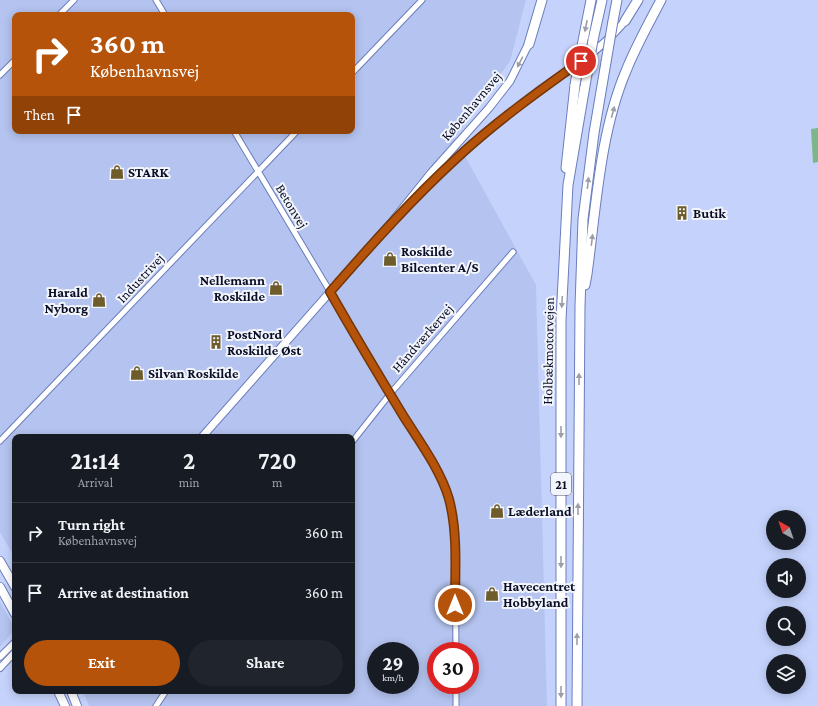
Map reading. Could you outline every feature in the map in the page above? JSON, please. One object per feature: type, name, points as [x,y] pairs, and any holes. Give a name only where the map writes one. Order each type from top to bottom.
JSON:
[{"type":"highway","points":[[529,44],[542,0]]},
{"type":"highway","points":[[564,263],[560,227],[569,134],[581,51],[591,0]]},
{"type":"highway","name":"Holbækmotorvejen","points":[[561,706],[561,320],[568,185],[593,40],[602,0]]},
{"type":"highway","name":"21","points":[[576,706],[580,306],[583,219],[594,133],[617,0]]},
{"type":"highway","points":[[625,21],[638,0]]},
{"type":"highway","points":[[580,306],[587,274],[599,180],[611,116],[626,71],[661,0]]},
{"type":"main road","name":"Københavnsvej","points":[[205,434],[397,216],[431,173],[489,108],[510,81],[529,44],[546,0]]},
{"type":"main road","name":"Københavnsvej","points":[[397,216],[460,155],[494,126],[537,92],[600,47],[625,21],[642,0]]},
{"type":"main road","points":[[0,561],[12,582]]},
{"type":"main road","points":[[0,587],[12,609]]},
{"type":"main road","points":[[59,694],[65,706]]},
{"type":"main road","points":[[72,694],[77,706]]},
{"type":"street","points":[[62,12],[74,0]]},
{"type":"street","points":[[156,0],[163,12]]},
{"type":"street","points":[[355,70],[419,1]]},
{"type":"street","points":[[0,75],[12,63]]},
{"type":"street","name":"Betonvej","points":[[236,134],[437,471],[449,499],[455,539],[456,642]]},
{"type":"street","name":"Industrivej","points":[[0,441],[294,134]]},
{"type":"street","name":"Håndværkervej","points":[[355,438],[390,394],[513,252]]},
{"type":"street","points":[[0,657],[12,645]]},
{"type":"street","points":[[0,668],[12,655]]},
{"type":"street","points":[[156,706],[164,694]]},
{"type":"street","points":[[456,694],[456,706]]},
{"type":"shaded area","points":[[0,0],[526,0],[510,61],[455,138],[536,285],[547,706],[89,706],[84,694],[355,694],[355,434],[12,434],[12,553],[0,532]]},
{"type":"shaded area","points":[[0,602],[12,624],[12,633],[0,647]]},
{"type":"green space","points":[[818,128],[818,162],[813,163],[811,129]]},
{"type":"place","name":"STARK","points":[[117,172]]},
{"type":"place","name":"Butik","points":[[682,213]]},
{"type":"place","name":"Roskilde Bilcenter A/S","points":[[390,259]]},
{"type":"place","name":"Nellemann Roskilde","points":[[276,288]]},
{"type":"place","name":"Harald Nyborg","points":[[99,300]]},
{"type":"place","name":"PostNord Roskilde Øst","points":[[216,342]]},
{"type":"place","name":"Silvan Roskilde","points":[[137,373]]},
{"type":"place","name":"Læderland","points":[[497,511]]},
{"type":"place","name":"Havecentret Hobbyland","points":[[492,594]]},
{"type":"route","points":[[455,605],[455,539],[449,499],[444,485],[420,442],[330,292],[397,216],[460,155],[537,92],[581,61]]}]
